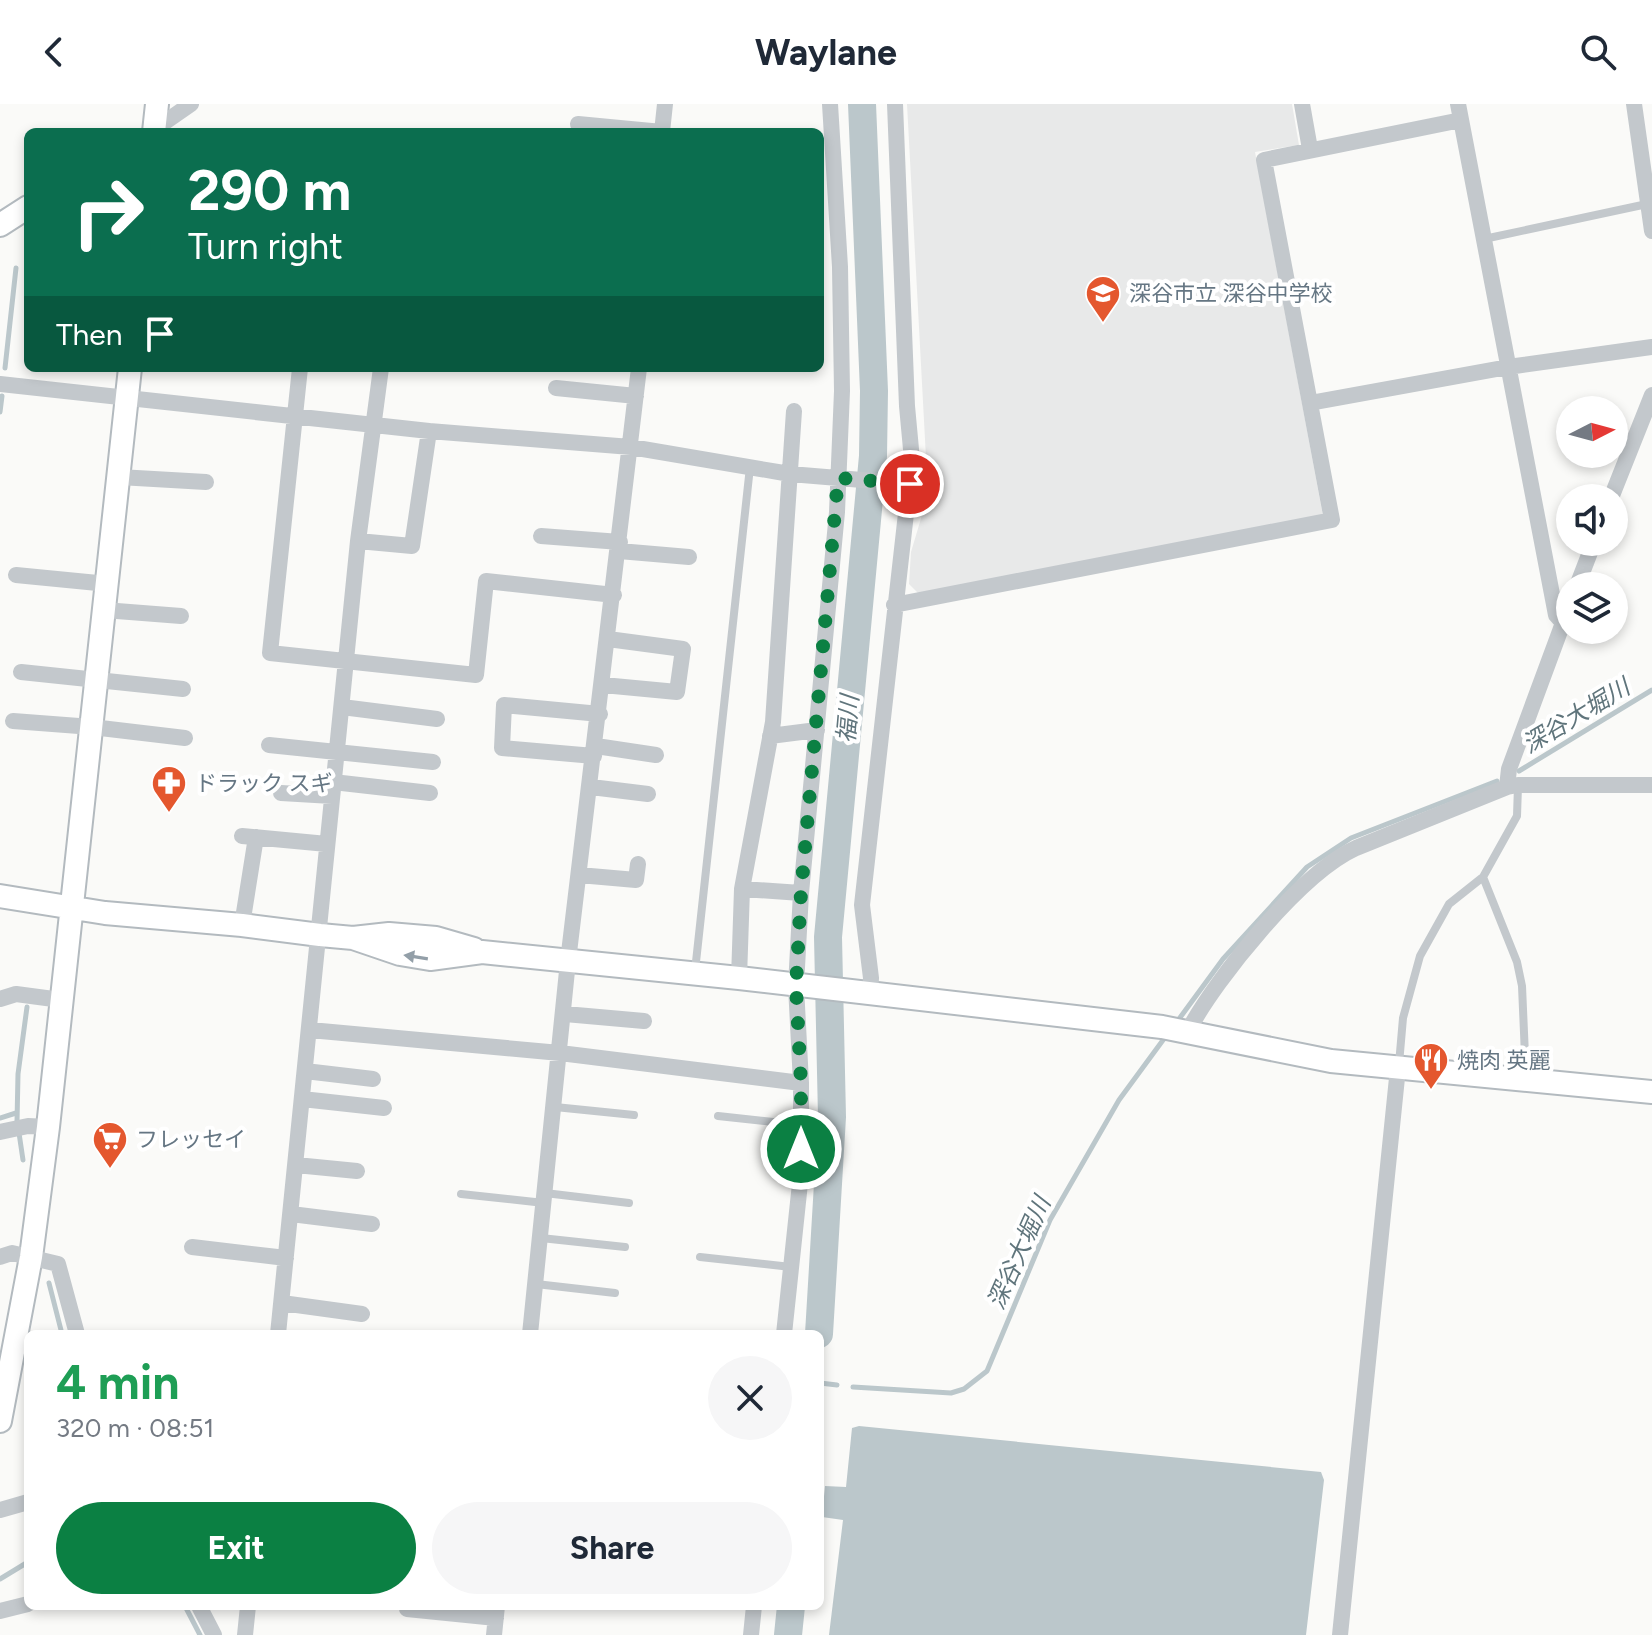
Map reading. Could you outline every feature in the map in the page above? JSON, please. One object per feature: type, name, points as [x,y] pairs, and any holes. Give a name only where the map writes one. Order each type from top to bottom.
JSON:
[{"type":"street","points":[[154,128],[157,104]]},
{"type":"street","points":[[158,128],[191,104]]},
{"type":"street","points":[[662,128],[665,104]]},
{"type":"street","points":[[784,1330],[801,1174],[801,893],[841,479],[840,267],[830,104]]},
{"type":"street","points":[[864,994],[871,978],[862,905],[905,484],[912,460],[907,406],[895,104]]},
{"type":"street","points":[[1302,104],[1310,149]]},
{"type":"street","points":[[1634,104],[1652,231]]},
{"type":"street","points":[[894,605],[1332,520],[1264,160],[1460,112],[1556,615]]},
{"type":"street","points":[[578,124],[620,128]]},
{"type":"street","points":[[0,225],[24,210]]},
{"type":"street","points":[[1310,403],[1508,367],[1652,347]]},
{"type":"street","points":[[0,1421],[31,1257],[48,1127],[130,372]]},
{"type":"street","points":[[300,372],[270,653],[476,675],[486,581],[614,595]]},
{"type":"street","points":[[279,1330],[358,541],[381,372]]},
{"type":"street","points":[[530,1330],[568,961],[639,372]]},
{"type":"street","points":[[0,384],[295,418],[631,447],[790,474],[905,484]]},
{"type":"street","points":[[556,388],[636,396]]},
{"type":"street","points":[[1617,484],[1652,395]]},
{"type":"street","points":[[739,978],[742,889],[770,736],[794,411]]},
{"type":"street","points":[[358,541],[412,546],[429,431]]},
{"type":"street","points":[[119,477],[206,482]]},
{"type":"street","points":[[541,536],[689,557]]},
{"type":"street","points":[[16,575],[108,584]]},
{"type":"street","points":[[104,610],[181,616]]},
{"type":"street","points":[[603,685],[677,692],[683,649],[608,639]]},
{"type":"street","points":[[1513,786],[1509,769],[1556,642]]},
{"type":"street","points":[[21,672],[183,689]]},
{"type":"street","points":[[600,714],[504,705],[502,748],[656,755]]},
{"type":"street","points":[[342,707],[437,719]]},
{"type":"street","points":[[13,721],[185,738]]},
{"type":"street","points":[[770,736],[817,730]]},
{"type":"street","points":[[269,745],[433,762]]},
{"type":"street","points":[[1188,1031],[1208,999],[1260,933],[1329,864],[1356,848],[1513,786],[1652,785]]},
{"type":"street","points":[[591,787],[648,794]]},
{"type":"street","points":[[281,793],[332,789],[430,793]]},
{"type":"street","points":[[242,925],[249,837],[327,844]]},
{"type":"street","points":[[579,875],[636,880],[638,864]]},
{"type":"street","points":[[742,889],[801,893]]},
{"type":"street","points":[[0,896],[72,909],[353,938],[400,954],[430,959],[482,952],[739,978],[1188,1031],[1286,1054],[1398,1068],[1652,1092]]},
{"type":"street","points":[[0,999],[16,994],[61,1000]]},
{"type":"street","points":[[565,1014],[644,1021]]},
{"type":"street","points":[[310,1030],[560,1053],[801,1083]]},
{"type":"street","points":[[1340,1635],[1398,1068]]},
{"type":"street","points":[[305,1071],[373,1079]]},
{"type":"street","points":[[302,1099],[384,1108]]},
{"type":"street","points":[[0,1132],[28,1126],[48,1127]]},
{"type":"street","points":[[296,1165],[357,1171]]},
{"type":"street","points":[[291,1214],[372,1224]]},
{"type":"street","points":[[192,1247],[286,1258]]},
{"type":"street","points":[[0,1257],[12,1253],[58,1264],[76,1330]]},
{"type":"street","points":[[282,1303],[362,1314]]},
{"type":"street","points":[[0,1510],[24,1503]]},
{"type":"street","points":[[0,1611],[24,1605]]},
{"type":"street","points":[[201,1610],[214,1635]]},
{"type":"street","points":[[245,1635],[248,1610]]},
{"type":"street","points":[[415,1610],[496,1620]]},
{"type":"street","points":[[751,1635],[754,1610]]},
{"type":"lane","points":[[1484,239],[1647,204]]},
{"type":"lane","points":[[695,974],[750,467]]},
{"type":"lane","points":[[1398,1068],[1403,1018],[1420,956],[1449,904],[1483,877],[1517,816],[1513,786]]},
{"type":"lane","points":[[1483,877],[1517,962],[1522,986],[1526,1080]]},
{"type":"lane","points":[[555,1107],[634,1115]]},
{"type":"lane","points":[[718,1116],[801,1125]]},
{"type":"lane","points":[[461,1194],[629,1203]]},
{"type":"lane","points":[[541,1238],[625,1247]]},
{"type":"lane","points":[[700,1257],[791,1267]]},
{"type":"lane","points":[[536,1284],[615,1293]]},
{"type":"shaded area","name":"深谷市立 深谷中学校","points":[[907,104],[1292,104],[1299,145],[1255,152],[1323,516],[918,593],[909,584],[911,552],[928,495]]},
{"type":"shaded area","points":[[859,1426],[1321,1472],[1324,1480],[1306,1635],[829,1635],[843,1520],[824,1517],[825,1486],[846,1487],[852,1428]]},
{"type":"waterway","name":"福川","points":[[819,1330],[832,1117],[828,937],[873,456],[874,391],[862,104]]},
{"type":"waterway","points":[[5,368],[16,268]]},
{"type":"waterway","points":[[0,412],[2,396]]},
{"type":"waterway","name":"深谷大堀川","points":[[1519,771],[1652,690]]},
{"type":"waterway","name":"深谷大堀川","points":[[1179,1019],[1223,959],[1307,867],[1351,838],[1497,781]]},
{"type":"waterway","points":[[17,1122],[18,1074],[27,1007]]},
{"type":"waterway","name":"深谷大堀川","points":[[853,1387],[951,1393],[964,1389],[987,1371],[1050,1220],[1119,1100],[1166,1036]]},
{"type":"waterway","points":[[0,1118],[16,1113]]},
{"type":"waterway","points":[[19,1133],[23,1160]]},
{"type":"waterway","points":[[49,1283],[61,1330]]},
{"type":"waterway","name":"深谷大堀川","points":[[824,1383],[837,1385]]},
{"type":"waterway","points":[[0,1579],[24,1564]]},
{"type":"waterway","points":[[187,1610],[200,1635]]},
{"type":"waterway","name":"福川","points":[[788,1635],[791,1610]]},
{"type":"place","name":"深谷市立 深谷中学校","points":[[1103,324]]},
{"type":"place","name":"ドラック スギ","points":[[169,814]]},
{"type":"place","name":"焼肉 英麗","points":[[1431,1091]]},
{"type":"place","name":"フレッセイ","points":[[110,1170]]},
{"type":"route","points":[[801,1149],[800,1033],[796,1001],[801,893],[838,478],[910,484]]}]
